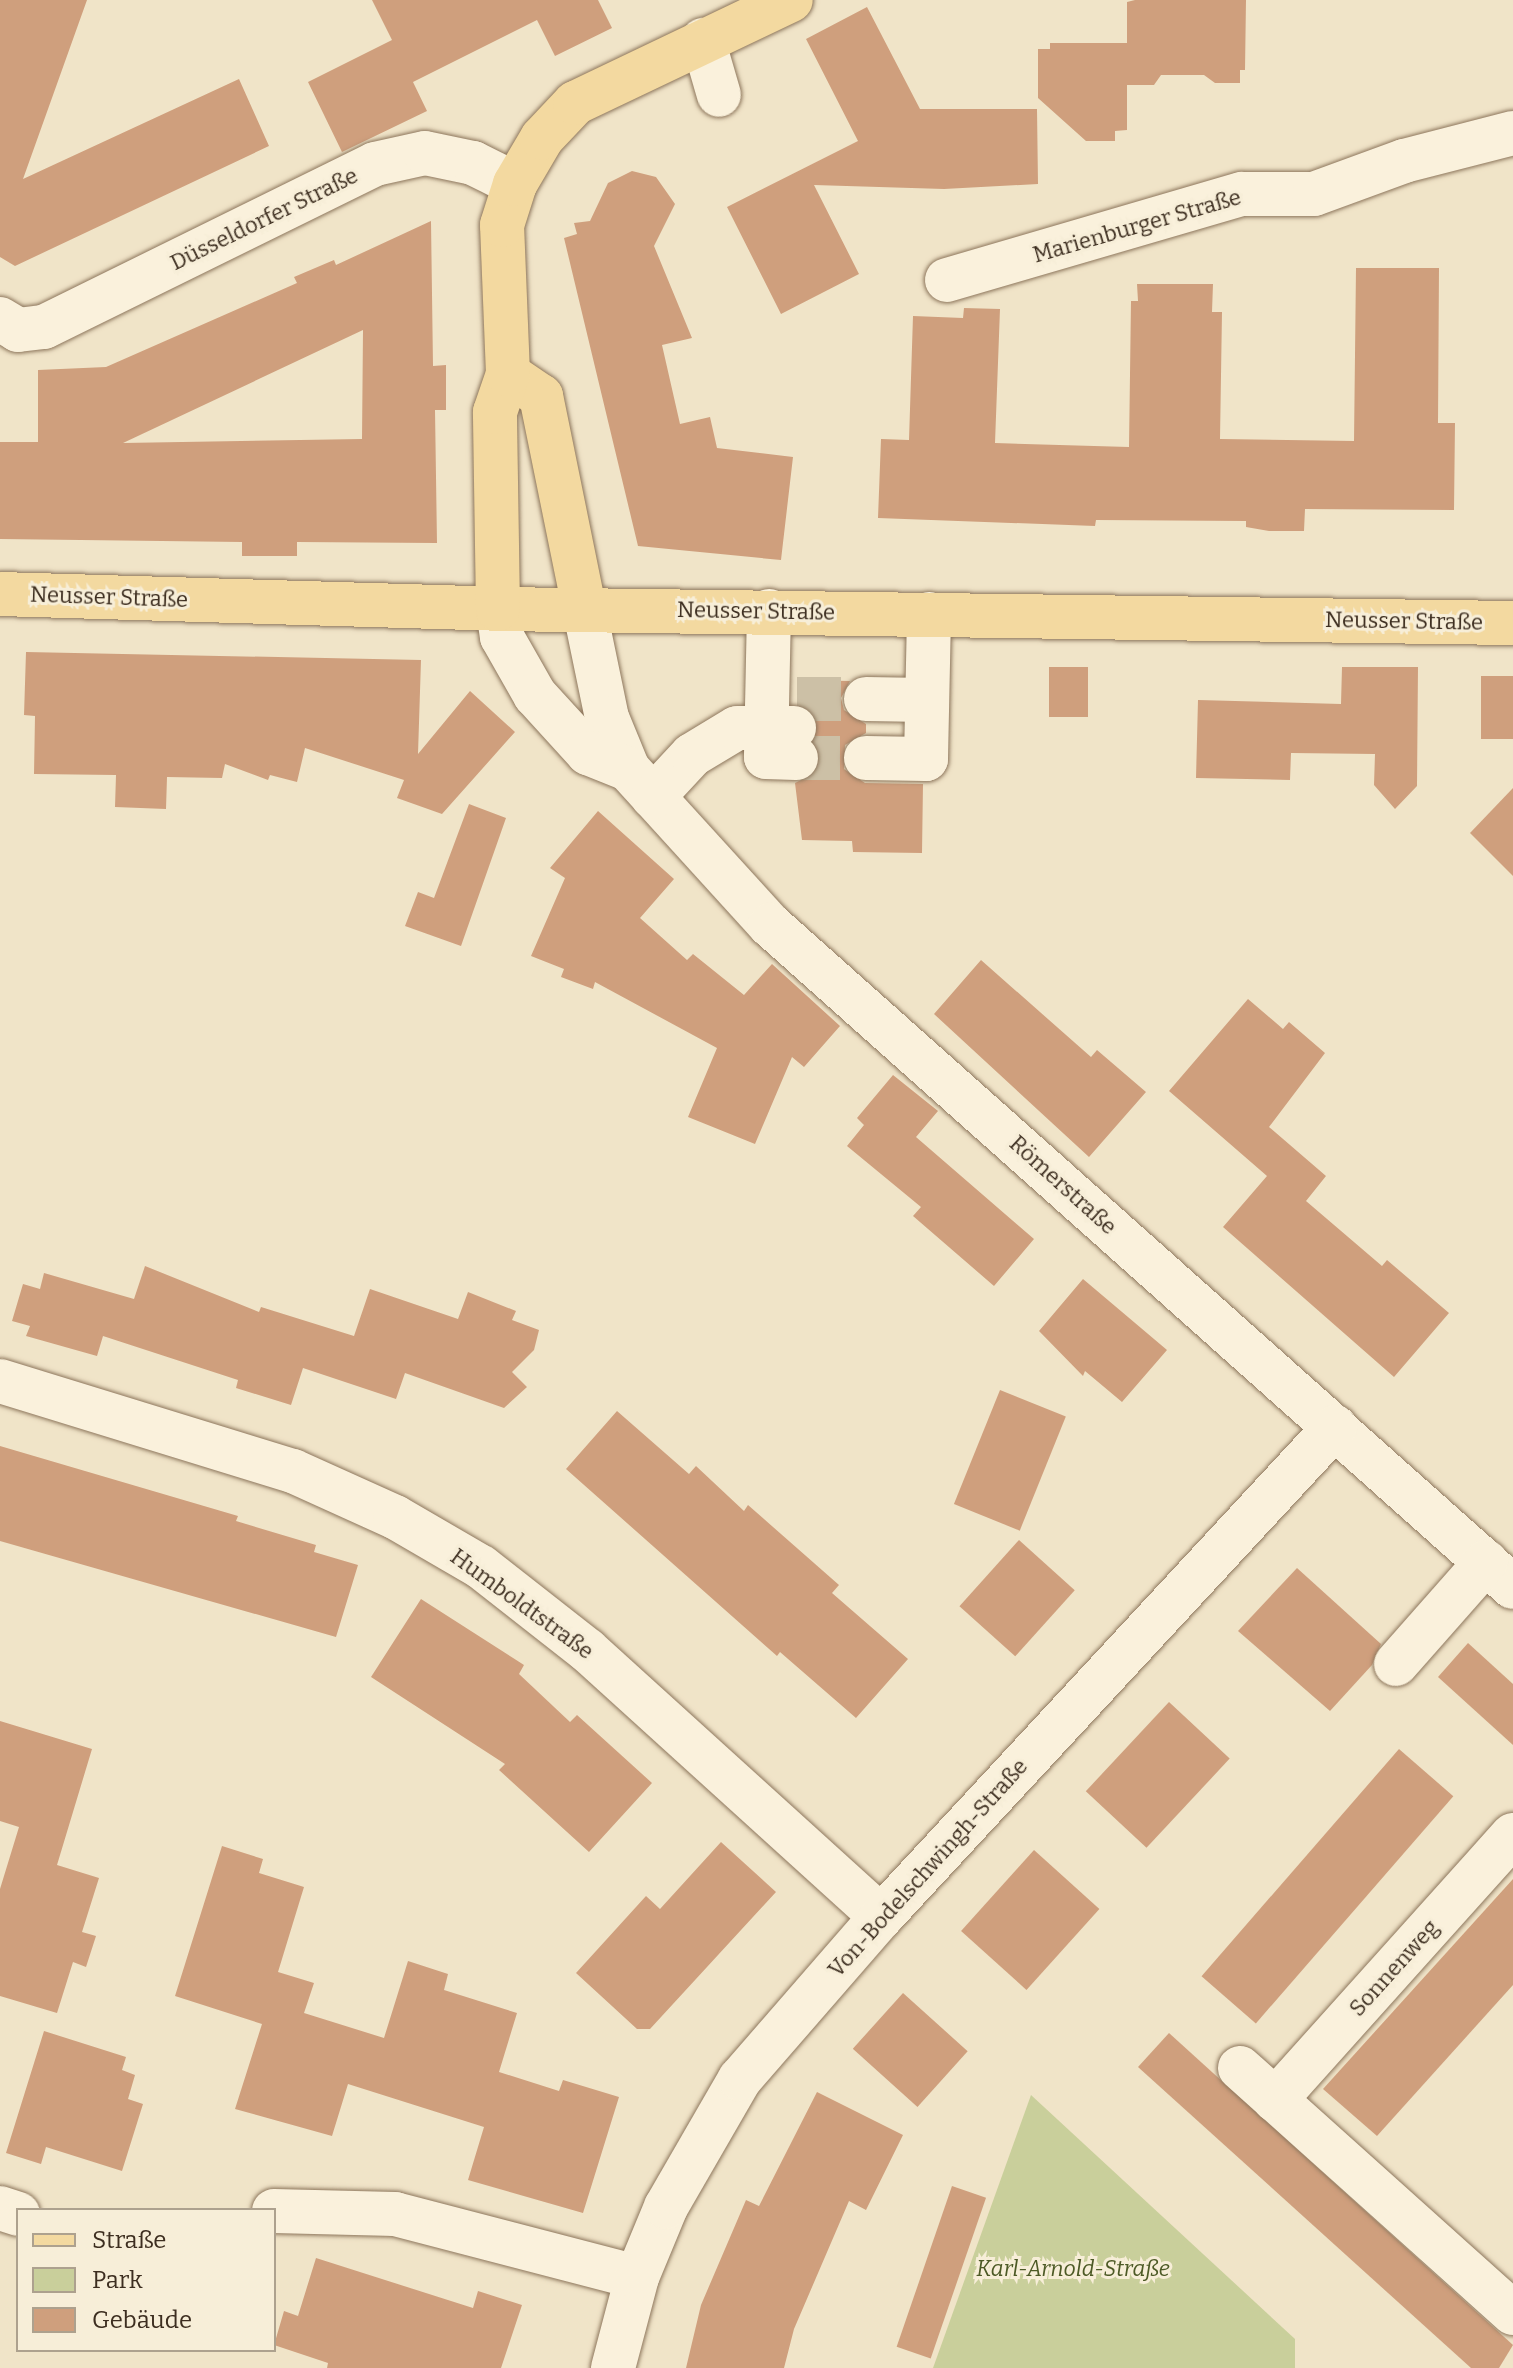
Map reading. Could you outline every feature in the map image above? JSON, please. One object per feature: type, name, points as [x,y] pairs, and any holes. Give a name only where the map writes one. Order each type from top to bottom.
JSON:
[{"type":"main road","points":[[498,609],[495,412],[508,374],[502,225],[515,184],[542,138],[575,103],[791,0]]},
{"type":"main road","points":[[508,374],[541,396],[584,607]]},
{"type":"main road","name":"Neusser Straße","points":[[0,594],[498,609],[584,607],[1513,623]]},
{"type":"street","points":[[703,40],[719,95]]},
{"type":"street","name":"Marienburger Straße","points":[[947,280],[1242,194],[1314,194],[1404,161],[1513,133]]},
{"type":"street","name":"Düsseldorfer Straße","points":[[6,336],[44,327],[375,164],[425,153],[473,163],[515,184]]},
{"type":"street","name":"Römerstraße","points":[[584,607],[607,718],[640,783],[770,925],[1500,1574]]},
{"type":"street","name":"Römerstraße","points":[[498,609],[502,637],[535,695],[588,753],[640,783]]},
{"type":"street","points":[[640,783],[737,728],[785,722],[769,611]]},
{"type":"street","points":[[866,729],[927,715],[929,614]]},
{"type":"street","name":"Humboldtstraße","points":[[0,1381],[293,1471],[395,1517],[481,1567],[587,1650],[881,1917]]},
{"type":"street","name":"Von-Bodelschwingh-Straße","points":[[613,2368],[637,2277],[666,2207],[740,2079],[881,1917],[1335,1427]]},
{"type":"street","points":[[1396,1664],[1500,1574]]},
{"type":"street","name":"Sonnenweg","points":[[1275,2100],[1513,1835]]},
{"type":"street","points":[[1240,2068],[1513,2313]]},
{"type":"street","points":[[276,2211],[395,2214],[637,2277]]},
{"type":"green space","name":"Karl-Arnold-Straße","points":[[1031,2095],[1295,2339],[1295,2368],[933,2368]]},
{"type":"building","points":[[0,0],[87,0],[23,179],[239,79],[269,146],[15,266],[0,257]]},
{"type":"building","points":[[372,0],[598,0],[612,28],[555,56],[537,20],[413,82],[427,111],[342,152],[308,82],[392,40]]},
{"type":"building","points":[[1246,0],[1245,70],[1240,70],[1240,83],[1215,83],[1204,75],[1161,75],[1154,85],[1127,85],[1127,130],[1115,131],[1115,141],[1086,141],[1038,98],[1038,49],[1050,49],[1050,43],[1127,43],[1127,2]]},
{"type":"building","points":[[867,7],[920,109],[1037,109],[1038,184],[944,189],[814,185],[859,274],[781,314],[727,207],[858,141],[806,39]]},
{"type":"building","points":[[632,171],[656,177],[675,204],[654,246],[692,338],[662,345],[680,424],[710,417],[717,448],[793,457],[781,560],[638,546],[564,238],[577,234],[574,223],[590,221],[608,183]]},
{"type":"building","points":[[431,221],[433,366],[446,365],[446,410],[435,410],[437,543],[297,542],[297,556],[242,556],[242,542],[0,539],[0,442],[38,442],[38,370],[106,367],[297,283],[294,277],[334,260],[336,265]],"holes":[[[363,330],[362,439],[123,443]]]},
{"type":"building","points":[[1356,268],[1439,268],[1438,423],[1455,423],[1454,510],[1305,509],[1304,531],[1269,531],[1246,527],[1246,521],[1096,520],[1095,526],[878,518],[881,439],[909,440],[913,316],[963,318],[964,308],[1000,309],[995,443],[1129,447],[1131,301],[1138,301],[1137,284],[1213,284],[1212,312],[1222,312],[1220,439],[1354,441]]},
{"type":"building","points":[[26,652],[421,660],[418,754],[470,691],[515,732],[442,814],[397,798],[404,780],[305,748],[297,782],[270,775],[268,780],[225,764],[222,778],[167,777],[166,809],[115,807],[116,775],[34,774],[35,716],[24,715]]},
{"type":"building","points":[[1049,667],[1088,667],[1088,717],[1049,717]]},
{"type":"building","points":[[1342,667],[1418,667],[1417,786],[1395,809],[1374,785],[1375,754],[1291,753],[1290,780],[1196,778],[1198,700],[1341,704]]},
{"type":"building","points":[[1481,676],[1513,676],[1513,739],[1481,739]]},
{"type":"building","points":[[797,680],[850,681],[841,698],[844,710],[866,724],[866,733],[845,745],[844,769],[865,783],[923,784],[922,853],[853,852],[852,841],[802,840],[795,783],[817,772],[821,758],[814,742],[816,716],[797,704]]},
{"type":"building","points":[[1513,788],[1513,876],[1470,833]]},
{"type":"building","points":[[469,804],[506,818],[461,946],[405,926],[418,892],[434,898]]},
{"type":"building","points":[[598,811],[674,879],[640,918],[687,960],[693,954],[744,995],[772,964],[840,1026],[804,1067],[792,1057],[755,1144],[688,1117],[717,1048],[595,982],[593,989],[561,977],[564,969],[531,956],[565,878],[550,868]]},
{"type":"building","points":[[981,960],[1091,1057],[1097,1050],[1146,1092],[1089,1157],[934,1014]]},
{"type":"building","points":[[1248,999],[1283,1029],[1289,1022],[1325,1053],[1269,1127],[1326,1176],[1306,1201],[1382,1266],[1387,1260],[1449,1313],[1394,1377],[1223,1227],[1267,1176],[1169,1091]]},
{"type":"building","points":[[893,1075],[938,1111],[916,1137],[1034,1239],[994,1286],[913,1216],[921,1207],[847,1146],[864,1125],[857,1118]]},
{"type":"building","points":[[145,1266],[259,1312],[261,1307],[354,1336],[370,1289],[458,1319],[468,1292],[516,1311],[512,1320],[539,1330],[534,1350],[512,1372],[527,1387],[504,1408],[405,1373],[396,1399],[303,1368],[291,1405],[236,1388],[238,1380],[103,1336],[97,1356],[26,1336],[30,1326],[12,1321],[23,1284],[40,1289],[44,1273],[134,1299]]},
{"type":"building","points":[[1083,1279],[1167,1350],[1122,1402],[1085,1371],[1083,1376],[1039,1331]]},
{"type":"building","points":[[1000,1390],[1066,1417],[1020,1531],[954,1504]]},
{"type":"building","points":[[617,1411],[689,1474],[696,1466],[744,1511],[748,1505],[839,1585],[832,1593],[908,1659],[856,1718],[780,1652],[777,1656],[566,1469]]},
{"type":"building","points":[[0,1446],[238,1516],[236,1521],[316,1545],[314,1552],[358,1565],[336,1637],[0,1541]]},
{"type":"building","points":[[1019,1540],[1075,1590],[1015,1656],[959,1606]]},
{"type":"building","points":[[1297,1568],[1381,1644],[1372,1665],[1330,1711],[1238,1631]]},
{"type":"building","points":[[421,1599],[524,1665],[519,1674],[570,1722],[577,1715],[652,1783],[589,1852],[499,1770],[505,1764],[371,1677]]},
{"type":"building","points":[[1468,1643],[1513,1684],[1513,1745],[1438,1677]]},
{"type":"building","points":[[1169,1702],[1230,1759],[1146,1848],[1086,1791]]},
{"type":"building","points":[[0,1721],[92,1749],[57,1865],[99,1878],[82,1932],[96,1936],[86,1967],[73,1962],[57,2013],[0,1996],[0,1889],[19,1827],[0,1821]]},
{"type":"building","points":[[1399,1749],[1453,1796],[1256,2023],[1202,1976]]},
{"type":"building","points":[[721,1842],[776,1892],[650,2029],[637,2029],[576,1973],[646,1896],[660,1909]]},
{"type":"building","points":[[222,1846],[263,1859],[259,1873],[304,1887],[278,1972],[314,1983],[304,2013],[384,2038],[408,1961],[448,1974],[444,1990],[517,2013],[499,2072],[559,2091],[563,2080],[619,2097],[583,2213],[468,2180],[484,2127],[348,2084],[332,2136],[235,2109],[262,2024],[175,1996]]},
{"type":"building","points":[[1034,1850],[1099,1909],[1026,1990],[961,1931]]},
{"type":"building","points":[[1513,1879],[1513,1985],[1377,2136],[1323,2089]]},
{"type":"building","points":[[903,1993],[968,2051],[917,2107],[853,2049]]},
{"type":"building","points":[[44,2031],[126,2057],[122,2070],[135,2075],[128,2099],[143,2104],[122,2171],[46,2147],[41,2164],[6,2153]]},
{"type":"building","points":[[1169,2033],[1513,2345],[1499,2368],[1471,2368],[1138,2067]]},
{"type":"building","points":[[817,2092],[903,2135],[866,2210],[849,2201],[794,2329],[784,2368],[686,2368],[701,2305],[746,2200],[759,2206]]},
{"type":"building","points":[[952,2186],[986,2198],[931,2358],[897,2347]]},
{"type":"building","points":[[316,2258],[473,2308],[478,2291],[522,2305],[501,2368],[327,2368],[328,2363],[276,2346],[284,2311],[298,2316]]},
{"type":"tunnel","points":[[797,699],[866,699]]},
{"type":"tunnel","points":[[796,758],[866,758]]}]
